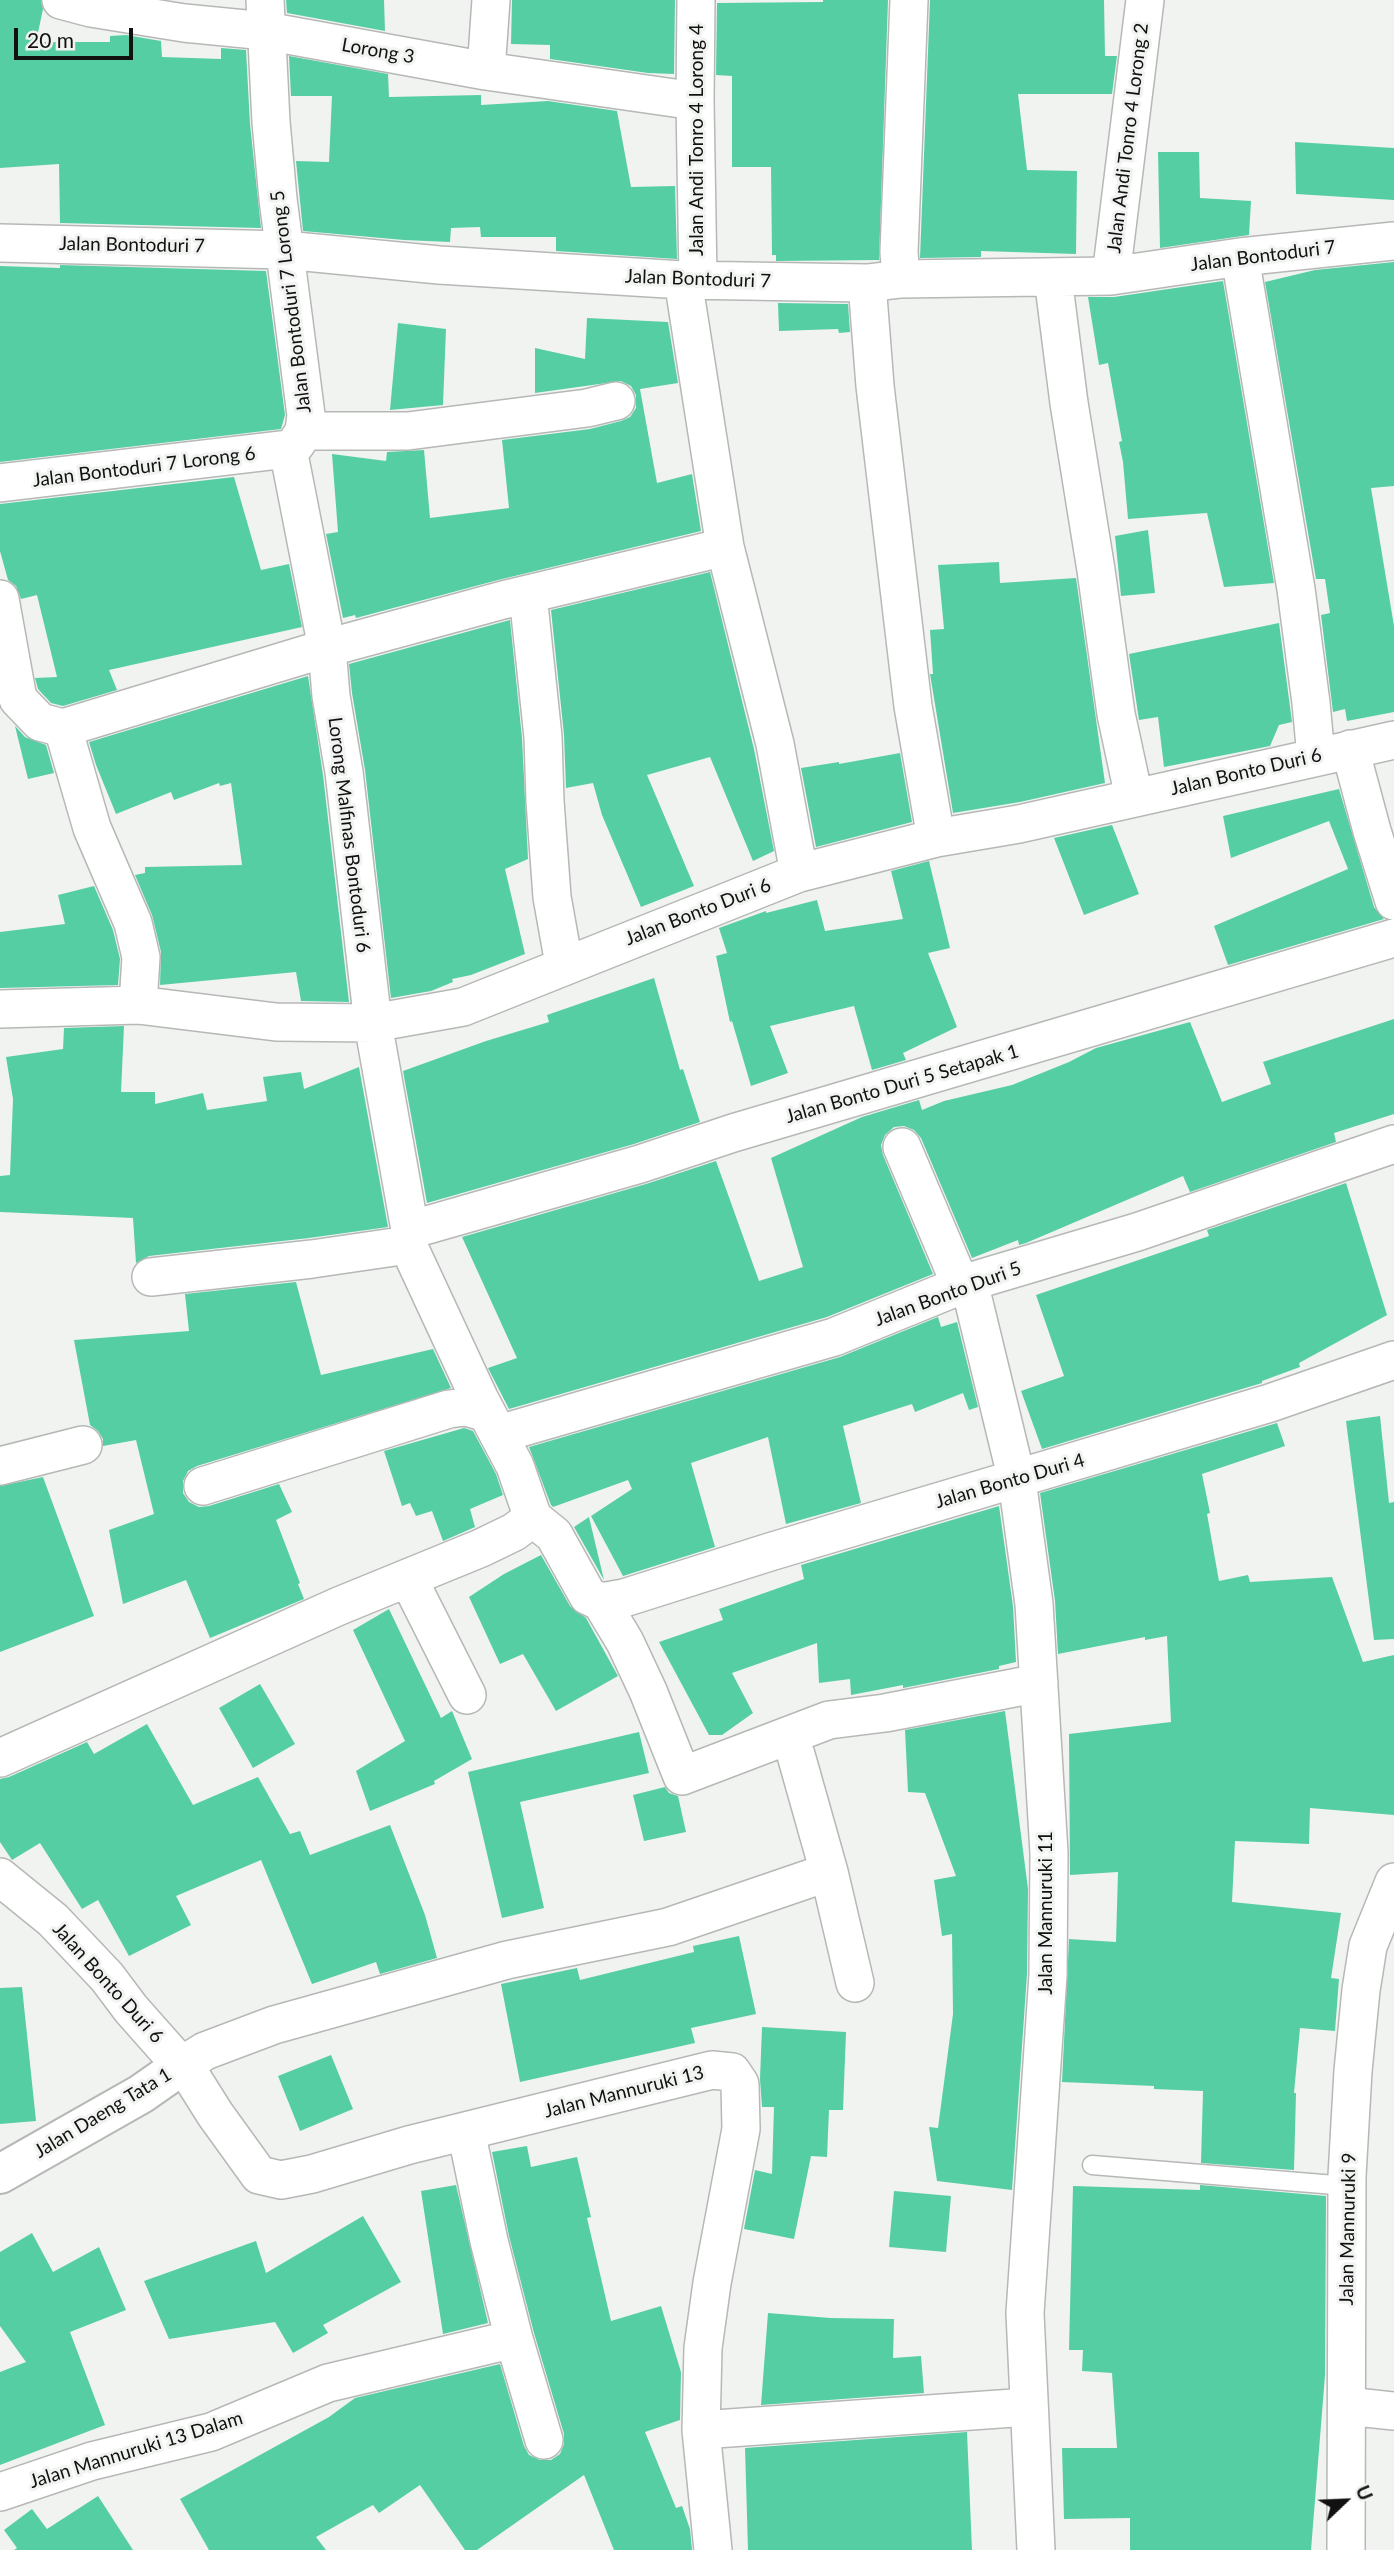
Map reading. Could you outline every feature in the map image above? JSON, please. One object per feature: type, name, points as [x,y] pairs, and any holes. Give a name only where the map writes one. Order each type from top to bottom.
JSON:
[{"type":"street","name":"Lorong 3","points":[[61,0],[92,8],[184,23],[266,16],[486,71],[695,101]]},
{"type":"street","points":[[486,71],[491,0]]},
{"type":"street","name":"Jalan Andi Tonro 4 Lorong 4","points":[[696,0],[690,280],[724,547],[775,744],[799,873]]},
{"type":"street","points":[[909,0],[900,252],[884,281],[875,386],[913,706],[936,838]]},
{"type":"street","name":"Jalan Andi Tonro 4 Lorong 2","points":[[1111,276],[1145,0]]},
{"type":"street","name":"Jalan Bontoduri 7 Lorong 5","points":[[266,16],[272,135],[306,415],[296,440],[327,648]]},
{"type":"street","name":"Jalan Bontoduri 7","points":[[0,243],[285,250],[439,265],[690,280],[884,281],[1111,276],[1240,257],[1394,241]]},
{"type":"street","points":[[1240,257],[1296,589],[1316,757]]},
{"type":"street","points":[[1054,278],[1069,403],[1097,570],[1115,714],[1134,797]]},
{"type":"street","name":"Jalan Bontoduri 7 Lorong 6","points":[[0,483],[296,440],[408,431],[587,408],[616,401]]},
{"type":"street","points":[[0,599],[18,699],[28,713],[40,722],[63,728],[327,648],[724,547]]},
{"type":"street","points":[[528,595],[543,737],[552,897],[564,964]]},
{"type":"street","name":"Lorong Malfinas Bontoduri 6","points":[[327,648],[373,1023],[409,1238],[515,1466],[533,1518]]},
{"type":"street","points":[[63,728],[92,828],[133,923],[141,957],[138,1005]]},
{"type":"street","name":"Jalan Bonto Duri 6","points":[[0,1009],[138,1005],[276,1022],[373,1023],[463,1007],[564,964],[799,873],[936,838],[1019,824],[1394,740]]},
{"type":"street","points":[[1350,749],[1394,901]]},
{"type":"street","name":"Jalan Bonto Duri 5 Setapak 1","points":[[151,1277],[312,1259],[409,1238],[745,1130],[1394,938]]},
{"type":"street","name":"Jalan Bonto Duri 5","points":[[203,1486],[449,1409],[466,1407],[493,1423],[834,1337],[965,1284],[1137,1233],[1394,1144]]},
{"type":"street","name":"Jalan Mannuruki 11","points":[[902,1147],[965,1284],[1017,1480],[1034,1604],[1049,1853],[1048,1975],[1025,2313],[1037,2550]]},
{"type":"street","name":"Jalan Bonto Duri 4","points":[[612,1600],[1270,1403],[1394,1360]]},
{"type":"street","points":[[0,1466],[83,1445]]},
{"type":"street","points":[[0,1758],[339,1606],[481,1548],[514,1532],[533,1518],[554,1535],[588,1596],[612,1600],[625,1642],[682,1776],[829,1720],[885,1713],[1039,1683]]},
{"type":"street","points":[[408,1578],[467,1695]]},
{"type":"street","points":[[796,1755],[829,1872],[855,1983]]},
{"type":"street","points":[[193,2058],[274,2025],[507,1961],[668,1927],[829,1872]]},
{"type":"street","name":"Jalan Bonto Duri 6","points":[[0,1877],[53,1920],[193,2058]]},
{"type":"street","name":"Jalan Mannuruki 9","points":[[1346,2550],[1347,2186],[1353,2071],[1360,1990],[1368,1946],[1388,1897]]},
{"type":"street","name":"Jalan Mannuruki 13","points":[[193,2058],[193,2079],[215,2114],[259,2175],[281,2180],[712,2070],[732,2072],[740,2084],[741,2129],[703,2348],[701,2430],[713,2550]]},
{"type":"street","name":"Jalan Daeng Tata 1","points":[[0,2174],[141,2094],[193,2058]]},
{"type":"street","points":[[466,2131],[489,2241],[544,2440]]},
{"type":"street","name":"Jalan Mannuruki 13 Dalam","points":[[0,2492],[92,2461],[211,2432],[328,2383],[514,2339]]},
{"type":"street","points":[[1346,2406],[1394,2411]]},
{"type":"street","points":[[701,2430],[1028,2407]]},
{"type":"lane","points":[[1092,2165],[1347,2186]]},
{"type":"building","points":[[0,0],[41,0],[43,9],[36,42],[110,42],[110,36],[126,35],[161,41],[162,57],[221,59],[221,48],[246,50],[250,124],[261,228],[60,223],[59,164],[0,168]]},
{"type":"building","points":[[286,0],[384,0],[385,31],[287,13]]},
{"type":"building","points":[[512,0],[675,0],[674,74],[648,73],[550,59],[550,45],[511,44]]},
{"type":"building","points":[[888,0],[879,260],[776,261],[776,255],[772,255],[771,167],[732,167],[732,76],[716,75],[717,3]]},
{"type":"building","points":[[930,0],[1104,0],[1105,56],[1117,56],[1112,94],[1018,94],[1027,170],[1077,171],[1076,254],[981,251],[981,257],[920,258]]},
{"type":"building","points":[[289,56],[388,74],[389,97],[481,95],[481,105],[548,101],[617,111],[631,187],[675,186],[677,259],[556,251],[556,237],[481,237],[480,227],[451,228],[450,242],[303,231],[296,161],[329,162],[332,96],[291,96]]},
{"type":"building","points":[[1295,142],[1394,148],[1394,200],[1296,194]]},
{"type":"building","points":[[1158,152],[1199,152],[1200,198],[1251,201],[1249,235],[1160,248]]},
{"type":"building","points":[[1394,262],[1394,486],[1371,488],[1394,626],[1394,712],[1347,721],[1345,709],[1333,712],[1321,615],[1330,613],[1325,579],[1316,579],[1265,282],[1315,270]]},
{"type":"building","points":[[60,265],[266,271],[285,415],[281,429],[0,462],[0,266],[60,268]]},
{"type":"building","points":[[1223,281],[1274,583],[1224,587],[1207,513],[1128,519],[1119,442],[1122,441],[1108,363],[1099,365],[1088,297],[1114,297]]},
{"type":"building","points":[[778,303],[848,304],[850,332],[839,333],[838,329],[779,331]]},
{"type":"building","points":[[587,318],[668,322],[678,383],[640,389],[657,483],[692,474],[701,531],[498,580],[356,618],[355,615],[343,618],[326,534],[338,532],[332,454],[386,461],[387,452],[424,450],[430,518],[509,508],[502,440],[590,429],[630,417],[636,408],[636,395],[631,386],[621,381],[535,393],[535,348],[585,359]]},
{"type":"building","points":[[398,323],[446,329],[443,405],[390,410]]},
{"type":"building","points":[[234,477],[261,570],[289,564],[302,627],[109,670],[117,690],[63,706],[51,703],[38,689],[35,678],[57,677],[37,595],[21,599],[16,586],[8,580],[0,551],[0,504]]},
{"type":"building","points":[[1148,530],[1155,593],[1121,596],[1115,536]]},
{"type":"building","points":[[999,562],[1000,583],[1076,578],[1105,783],[1020,802],[953,813],[930,674],[933,674],[930,630],[944,629],[938,565]]},
{"type":"building","points":[[710,572],[754,749],[774,851],[753,861],[710,757],[647,775],[694,886],[641,907],[602,815],[593,783],[566,788],[564,735],[551,610]]},
{"type":"building","points":[[510,620],[522,738],[528,859],[505,869],[525,954],[471,975],[452,979],[453,982],[431,991],[391,998],[365,770],[349,664]]},
{"type":"building","points":[[1279,623],[1292,722],[1279,725],[1270,746],[1164,767],[1158,717],[1139,720],[1129,654]]},
{"type":"building","points":[[308,676],[323,775],[349,1002],[301,1001],[296,972],[160,985],[161,952],[152,915],[135,875],[145,873],[145,867],[242,865],[231,783],[220,786],[219,783],[174,800],[171,792],[116,814],[89,742]]},
{"type":"building","points":[[15,726],[25,737],[46,745],[54,773],[28,779]]},
{"type":"building","points":[[900,753],[912,822],[816,847],[801,768]]},
{"type":"building","points":[[1339,789],[1374,907],[1384,919],[1228,965],[1214,926],[1348,869],[1329,821],[1231,858],[1223,816]]},
{"type":"building","points":[[1112,825],[1139,894],[1084,915],[1054,838]]},
{"type":"building","points":[[929,861],[950,948],[928,953],[957,1027],[903,1053],[906,1060],[872,1070],[854,1006],[770,1026],[788,1073],[751,1086],[732,1021],[730,1022],[716,956],[727,953],[719,928],[766,911],[817,900],[825,931],[903,919],[891,871]]},
{"type":"building","points":[[94,886],[113,930],[120,959],[118,985],[0,988],[0,932],[65,924],[58,895]]},
{"type":"building","points":[[654,978],[680,1070],[683,1069],[700,1122],[634,1144],[427,1203],[403,1071],[549,1022],[547,1015]]},
{"type":"building","points":[[1394,1019],[1394,1114],[1334,1133],[1336,1142],[1190,1192],[1183,1176],[1026,1243],[1019,1245],[1018,1240],[972,1258],[921,1138],[914,1130],[904,1126],[894,1127],[885,1135],[881,1145],[883,1155],[933,1274],[827,1317],[509,1409],[488,1368],[517,1358],[462,1237],[716,1161],[759,1281],[803,1267],[771,1158],[862,1117],[919,1100],[922,1110],[944,1101],[1012,1085],[1096,1048],[1190,1022],[1222,1102],[1271,1084],[1263,1062]]},
{"type":"building","points":[[124,1026],[121,1092],[155,1092],[155,1104],[203,1093],[207,1110],[267,1101],[263,1077],[301,1072],[304,1089],[359,1067],[388,1227],[149,1256],[136,1263],[133,1218],[0,1212],[0,1176],[10,1175],[13,1099],[6,1057],[63,1049],[64,1028]]},
{"type":"building","points":[[1346,1183],[1387,1315],[1299,1363],[1300,1367],[1262,1383],[1042,1449],[1021,1391],[1064,1376],[1036,1295],[1209,1236],[1207,1230]]},
{"type":"building","points":[[296,1282],[321,1375],[433,1349],[451,1388],[188,1471],[183,1481],[183,1493],[189,1502],[199,1507],[279,1484],[292,1512],[276,1520],[304,1599],[210,1638],[186,1580],[123,1604],[109,1530],[154,1514],[136,1440],[103,1446],[103,1439],[90,1425],[74,1340],[189,1331],[185,1294]]},
{"type":"building","points":[[938,1317],[941,1327],[957,1322],[978,1407],[969,1410],[963,1393],[915,1412],[912,1404],[843,1426],[861,1503],[786,1524],[768,1437],[691,1463],[715,1547],[623,1576],[591,1516],[632,1489],[628,1480],[553,1507],[551,1505],[529,1447],[840,1357]]},
{"type":"building","points":[[1380,1416],[1389,1503],[1394,1502],[1394,1639],[1374,1640],[1346,1421]]},
{"type":"building","points":[[1277,1423],[1285,1446],[1202,1474],[1219,1581],[1248,1575],[1250,1582],[1332,1577],[1363,1662],[1394,1655],[1394,1815],[1310,1808],[1309,1844],[1235,1841],[1232,1902],[1341,1913],[1331,1978],[1339,1979],[1335,2031],[1300,2028],[1294,2093],[1294,2170],[1201,2163],[1203,2091],[1062,2082],[1069,1939],[1116,1942],[1118,1872],[1070,1875],[1069,1734],[1171,1722],[1167,1636],[1145,1640],[1145,1637],[1058,1654],[1055,1601],[1040,1493]]},
{"type":"building","points":[[464,1428],[473,1431],[496,1474],[503,1495],[470,1509],[475,1527],[443,1541],[432,1511],[416,1516],[410,1503],[402,1506],[384,1451]]},
{"type":"building","points":[[43,1477],[94,1616],[0,1652],[0,1486]]},
{"type":"building","points":[[999,1506],[1013,1606],[1016,1662],[999,1666],[999,1669],[903,1688],[903,1685],[851,1695],[850,1679],[819,1683],[817,1643],[732,1673],[753,1713],[722,1735],[709,1735],[659,1642],[723,1620],[719,1609],[804,1579],[801,1565]]},
{"type":"building","points":[[589,1517],[604,1580],[574,1527]]},
{"type":"building","points":[[541,1555],[570,1606],[586,1618],[618,1676],[556,1711],[523,1654],[500,1664],[469,1597],[504,1574]]},
{"type":"building","points":[[389,1609],[441,1718],[452,1711],[472,1759],[434,1781],[435,1784],[370,1811],[356,1771],[405,1741],[353,1630]]},
{"type":"building","points":[[260,1684],[295,1744],[253,1768],[219,1708]]},
{"type":"building","points":[[1005,1711],[1028,1889],[1027,1974],[1012,2190],[937,2181],[929,2127],[938,2128],[953,2014],[952,1934],[942,1936],[934,1880],[956,1876],[925,1793],[908,1792],[905,1730]]},
{"type":"building","points":[[147,1724],[193,1805],[258,1777],[290,1834],[300,1831],[310,1855],[390,1825],[425,1915],[437,1958],[380,1974],[376,1962],[312,1984],[261,1860],[176,1896],[191,1925],[129,1956],[98,1900],[82,1909],[40,1843],[12,1860],[0,1842],[0,1779],[87,1742],[94,1754]]},
{"type":"building","points":[[639,1732],[649,1773],[520,1802],[544,1908],[502,1918],[468,1772]]},
{"type":"building","points":[[665,1787],[669,1793],[678,1796],[686,1832],[644,1841],[633,1795]]},
{"type":"building","points":[[739,1936],[756,2014],[691,2028],[695,2043],[520,2082],[501,1984],[577,1968],[580,1980],[694,1952],[693,1946]]},
{"type":"building","points":[[22,1987],[36,2121],[0,2124],[0,1988]]},
{"type":"building","points":[[762,2027],[846,2032],[843,2110],[829,2110],[827,2157],[811,2156],[794,2239],[744,2229],[755,2170],[772,2174],[774,2107],[762,2107]]},
{"type":"building","points":[[331,2055],[353,2109],[300,2131],[278,2076]]},
{"type":"building","points":[[527,2146],[531,2167],[577,2157],[591,2217],[587,2218],[611,2321],[661,2306],[681,2372],[680,2420],[645,2432],[676,2508],[682,2506],[690,2529],[692,2550],[614,2550],[584,2475],[477,2550],[465,2550],[420,2485],[379,2513],[373,2505],[316,2537],[326,2550],[209,2550],[180,2499],[329,2417],[355,2398],[500,2364],[529,2455],[540,2460],[551,2460],[560,2454],[564,2434],[509,2236],[492,2152]]},
{"type":"building","points":[[456,2185],[488,2323],[443,2334],[421,2191]]},
{"type":"building","points":[[1200,2185],[1326,2196],[1325,2375],[1311,2550],[1130,2550],[1130,2518],[1064,2519],[1062,2448],[1117,2448],[1112,2373],[1082,2371],[1083,2350],[1069,2350],[1073,2186],[1200,2190]]},
{"type":"building","points":[[894,2191],[951,2196],[946,2252],[889,2247]]},
{"type":"building","points":[[363,2216],[401,2282],[323,2325],[328,2333],[293,2353],[275,2322],[169,2339],[144,2281],[256,2241],[266,2273]]},
{"type":"building","points":[[32,2233],[53,2272],[99,2247],[126,2310],[70,2332],[105,2425],[0,2465],[0,2372],[26,2362],[0,2326],[0,2252]]},
{"type":"building","points":[[768,2313],[894,2319],[893,2358],[921,2356],[924,2393],[761,2405]]},
{"type":"building","points":[[967,2432],[972,2550],[748,2550],[745,2448]]},
{"type":"building","points":[[98,2496],[133,2550],[14,2550],[17,2548],[4,2530],[32,2509],[47,2529]]}]
